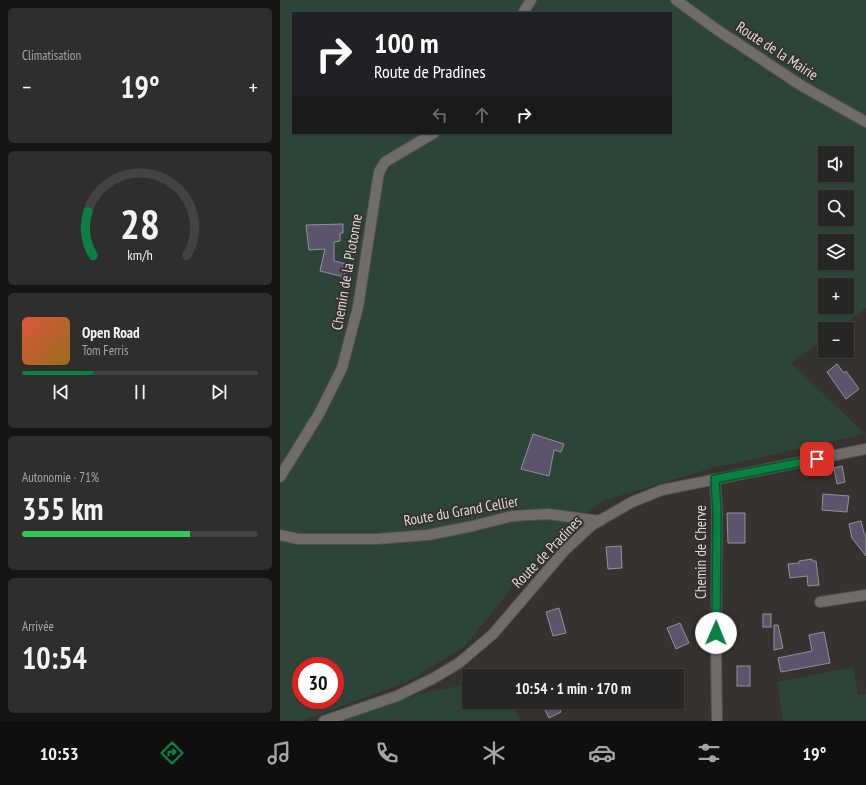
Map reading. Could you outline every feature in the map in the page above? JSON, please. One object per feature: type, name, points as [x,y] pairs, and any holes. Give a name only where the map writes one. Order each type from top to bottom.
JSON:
[{"type":"street","points":[[524,12],[531,0]]},
{"type":"street","name":"Route de la Mairie","points":[[676,0],[716,29],[802,86],[866,122]]},
{"type":"street","name":"Chemin de la Plotonne","points":[[280,477],[319,414],[342,368],[358,307],[379,172],[385,162],[432,134]]},
{"type":"street","name":"Route de Pradines","points":[[324,721],[397,696],[432,679],[458,663],[493,634],[565,550],[592,525],[632,502],[662,490],[866,449]]},
{"type":"street","name":"Chemin de Cherve","points":[[715,479],[717,512],[717,721]]},
{"type":"street","name":"Route du Grand Cellier","points":[[280,535],[298,539],[376,539],[428,535],[512,516],[548,514],[600,521]]},
{"type":"street","points":[[820,602],[866,595]]},
{"type":"green space","points":[[280,0],[866,0],[866,308],[847,322],[818,322],[818,343],[791,363],[865,434],[709,469],[602,501],[541,552],[465,646],[407,682],[344,705],[344,657],[292,657],[292,709],[334,709],[301,721],[280,721]]},
{"type":"green space","points":[[853,667],[858,695],[866,694],[866,721],[783,721],[778,682]]},
{"type":"green space","points":[[462,685],[462,709],[513,709],[521,721],[342,721],[418,694]]},
{"type":"building","points":[[343,224],[343,233],[340,233],[340,241],[334,242],[334,261],[347,264],[344,277],[320,271],[325,249],[309,250],[306,225]]},
{"type":"building","points":[[837,364],[844,373],[846,371],[859,389],[846,399],[827,372]]},
{"type":"building","points":[[533,434],[564,444],[561,452],[554,450],[549,476],[521,469]]},
{"type":"building","points":[[842,466],[845,482],[837,484],[834,468]]},
{"type":"building","points":[[823,494],[849,496],[847,512],[822,510]]},
{"type":"building","points":[[727,513],[745,513],[745,543],[728,543]]},
{"type":"building","points":[[861,521],[866,536],[866,556],[852,538],[849,524]]},
{"type":"building","points":[[621,546],[622,568],[608,569],[606,547]]},
{"type":"building","points":[[812,559],[812,561],[816,561],[819,585],[808,586],[807,576],[790,578],[788,564],[799,563],[799,561]]},
{"type":"building","points":[[559,608],[566,633],[553,636],[546,612]]},
{"type":"building","points":[[763,614],[771,614],[771,627],[763,627]]},
{"type":"building","points":[[680,623],[689,643],[676,649],[667,628]]},
{"type":"building","points":[[774,625],[778,625],[783,648],[774,650]]},
{"type":"building","points":[[824,632],[830,663],[781,672],[778,658],[812,651],[809,635]]},
{"type":"building","points":[[737,666],[750,666],[750,686],[737,686]]},
{"type":"building","points":[[544,709],[560,709],[561,712],[549,718]]},
{"type":"route","points":[[716,633],[717,512],[715,479],[817,459]]}]
